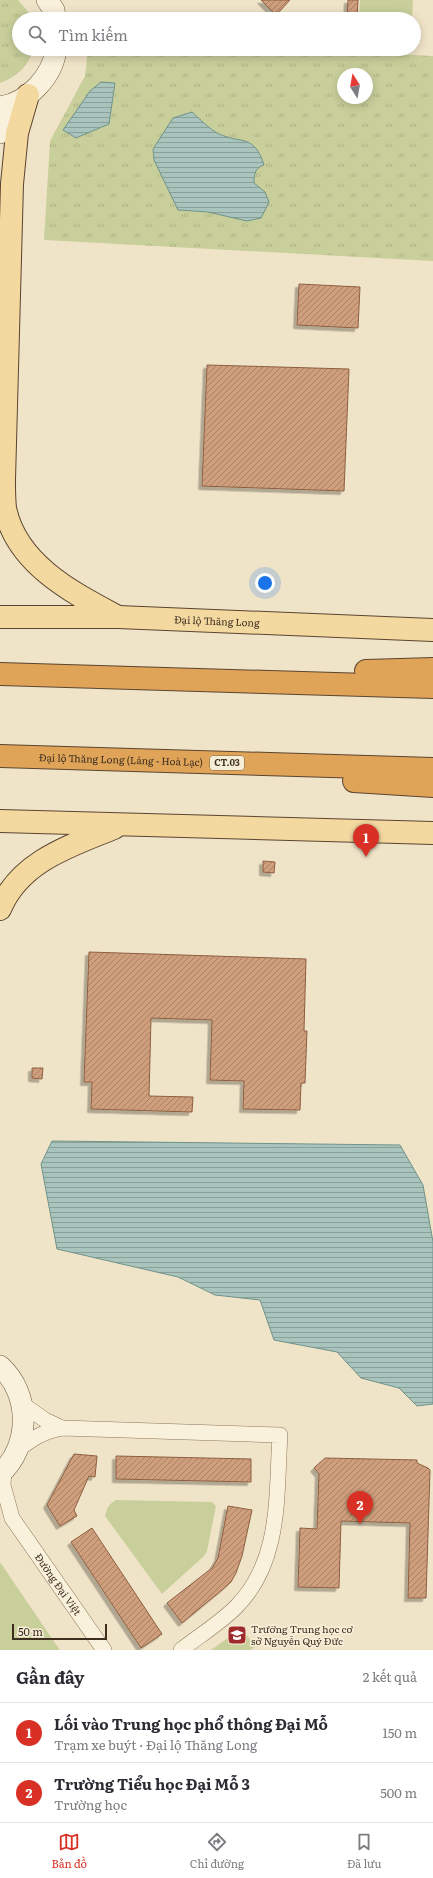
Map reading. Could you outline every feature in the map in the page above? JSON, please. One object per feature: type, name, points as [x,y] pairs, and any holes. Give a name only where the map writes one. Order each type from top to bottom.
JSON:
[{"type":"highway","points":[[69,676],[166,668],[328,672],[433,669]]},
{"type":"highway","points":[[0,674],[433,687]]},
{"type":"highway","name":"Đại lộ Thăng Long (Láng - Hoà Lạc)","points":[[0,756],[433,769]]},
{"type":"highway","points":[[22,757],[189,772],[433,786]]},
{"type":"main road","points":[[28,95],[17,133],[12,184],[4,480],[5,508],[16,538],[32,559],[54,579],[83,599],[118,618]]},
{"type":"main road","name":"Đại lộ Thăng Long","points":[[0,617],[118,618],[433,630]]},
{"type":"main road","points":[[0,821],[433,833]]},
{"type":"main road","points":[[0,909],[16,882],[35,866],[57,851],[123,825]]},
{"type":"street","points":[[48,0],[54,12]]},
{"type":"street","points":[[0,134],[3,106],[28,95],[45,79],[55,56]]},
{"type":"street","points":[[0,1366],[8,1373],[19,1394],[22,1404],[24,1424],[16,1451],[2,1472]]},
{"type":"street","points":[[22,1404],[45,1420],[62,1428]]},
{"type":"street","points":[[16,1451],[38,1435],[62,1428],[280,1435],[275,1522],[268,1558],[246,1595],[235,1608],[181,1650]]},
{"type":"street","name":"Đường Đại Việt","points":[[2,1472],[6,1514],[104,1650]]},
{"type":"green space","points":[[0,0],[18,0],[28,12],[12,12],[12,56],[32,56],[25,66],[17,74],[0,83]]},
{"type":"green space","points":[[360,0],[413,0],[412,12],[359,12]]},
{"type":"green space","points":[[87,56],[433,56],[433,261],[44,240],[50,141],[85,76]]},
{"type":"green space","points":[[116,1500],[212,1502],[216,1506],[207,1551],[204,1556],[162,1594],[105,1516],[109,1506]]},
{"type":"green space","points":[[0,1562],[55,1643],[60,1650],[0,1650]]},
{"type":"green space","points":[[242,1628],[255,1647],[251,1650],[211,1650]]},
{"type":"water","points":[[101,82],[115,83],[109,124],[76,138],[63,130],[90,91]]},
{"type":"water","points":[[192,112],[215,132],[246,142],[256,148],[264,165],[256,172],[254,183],[265,192],[269,202],[261,218],[247,221],[208,212],[178,210],[154,160],[153,149],[173,118]]},
{"type":"water","points":[[52,1141],[400,1145],[423,1185],[433,1242],[433,1404],[417,1406],[399,1388],[361,1378],[337,1352],[274,1340],[260,1300],[215,1295],[178,1277],[57,1249],[41,1164]]},
{"type":"building","points":[[261,0],[290,0],[279,12],[273,12]]},
{"type":"building","points":[[348,0],[358,0],[357,12],[347,12]]},
{"type":"building","points":[[299,284],[360,287],[358,328],[297,325]]},
{"type":"building","points":[[207,365],[349,369],[344,491],[202,486]]},
{"type":"building","points":[[263,861],[275,862],[274,873],[263,872]]},
{"type":"building","points":[[89,952],[306,959],[304,1031],[307,1031],[305,1083],[301,1083],[300,1110],[243,1109],[244,1081],[210,1080],[212,1020],[151,1018],[149,1096],[193,1097],[192,1112],[91,1109],[92,1082],[84,1082]]},
{"type":"building","points":[[32,1068],[43,1068],[42,1079],[32,1078]]},
{"type":"building","points":[[74,1454],[97,1456],[95,1477],[89,1476],[74,1510],[77,1516],[60,1526],[47,1505]]},
{"type":"building","points":[[116,1456],[251,1459],[251,1482],[116,1479]]},
{"type":"building","points":[[325,1458],[417,1460],[417,1463],[430,1470],[426,1598],[408,1598],[410,1523],[341,1521],[339,1588],[298,1587],[300,1528],[317,1529],[319,1474],[314,1468]]},
{"type":"building","points":[[228,1506],[252,1510],[242,1556],[236,1573],[231,1582],[182,1623],[167,1603],[212,1568],[218,1558]]},
{"type":"building","points":[[92,1528],[162,1634],[141,1648],[71,1542]]},
{"type":"place","name":"Lối vào Trung học phổ thông Đại Mỗ","points":[[366,857]]},
{"type":"place","name":"Trường Tiểu học Đại Mỗ 3","points":[[360,1524]]},
{"type":"place","name":"Trường Trung học cơ sở Nguyễn Quý Đức","points":[[237,1635]]}]
